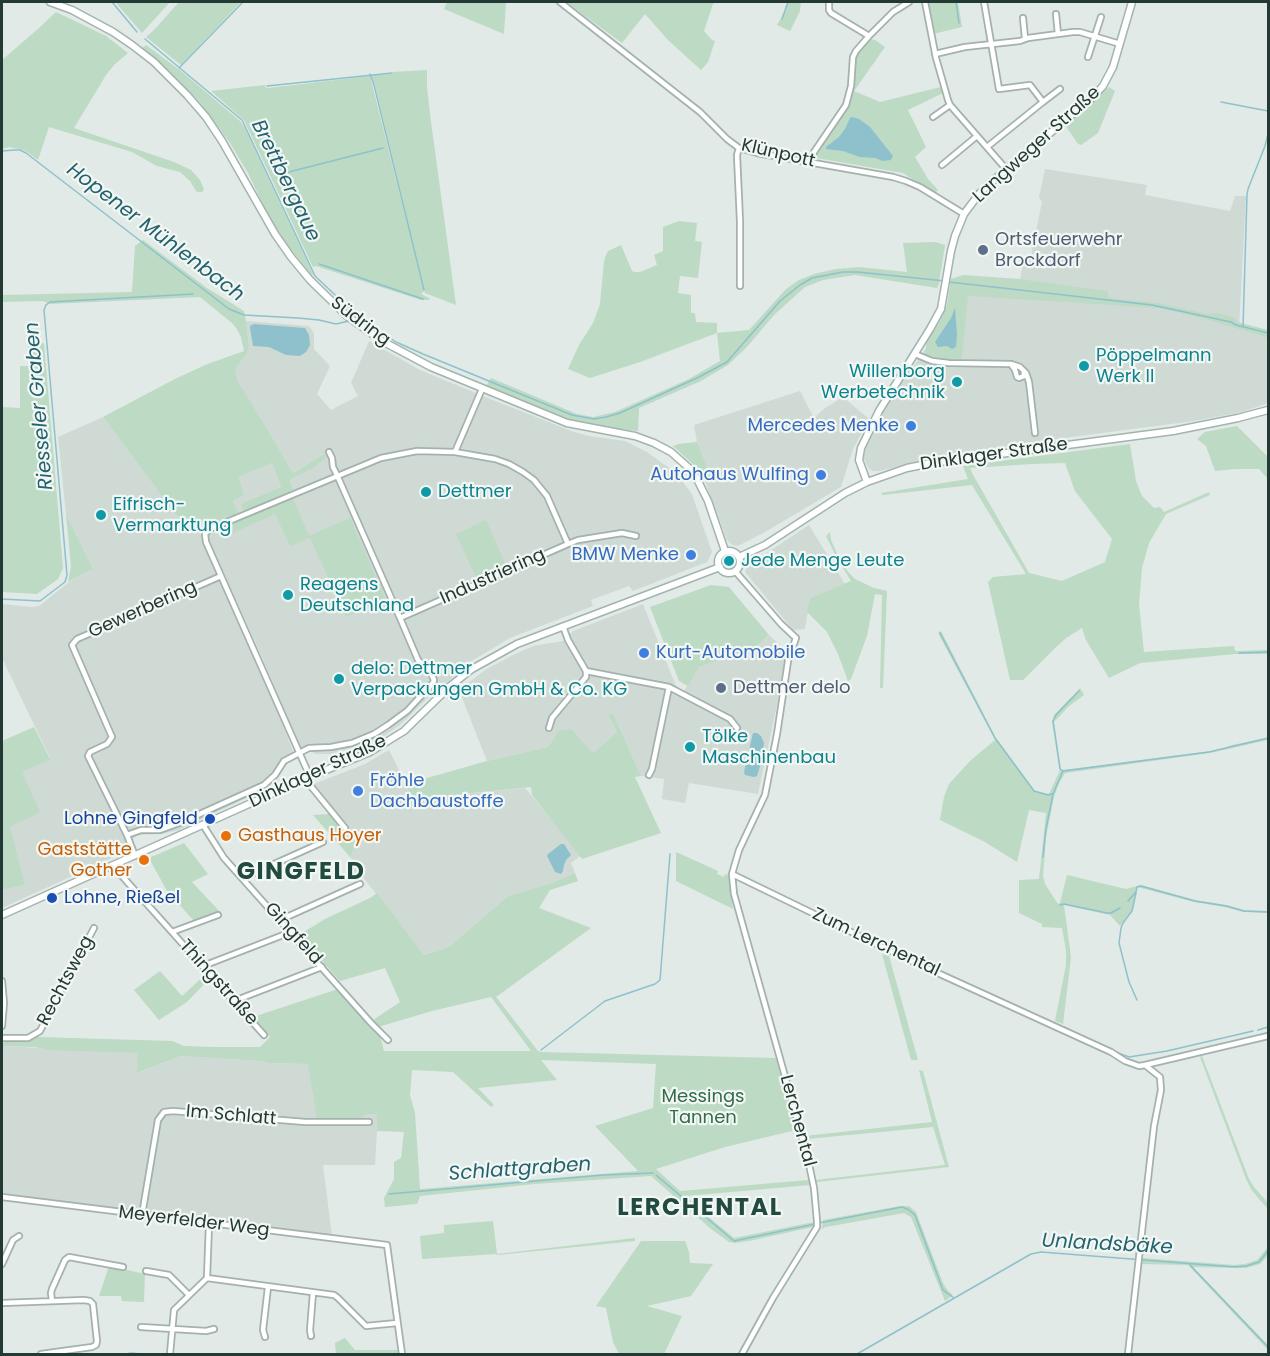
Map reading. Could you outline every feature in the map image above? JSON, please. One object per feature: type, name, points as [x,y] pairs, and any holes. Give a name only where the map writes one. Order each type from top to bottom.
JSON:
[{"type":"main road","name":"Südring","points":[[50,2],[72,10],[132,45],[154,62],[188,95],[222,141],[270,227],[291,257],[315,285],[347,316],[399,351],[431,367],[567,423],[635,436],[671,453],[689,468],[697,479],[708,501],[725,552]]},
{"type":"main road","name":"Langweger Straße","points":[[867,482],[859,460],[861,448],[879,411],[941,309],[955,236],[964,214],[979,194],[1006,169],[1098,92],[1110,75],[1132,2]]},
{"type":"main road","name":"Dinklager Straße","points":[[739,557],[765,545],[837,498],[867,482],[897,471],[932,463],[1173,431],[1269,410]]},
{"type":"main road","points":[[732,551],[739,557],[739,565],[735,571],[725,572],[720,567],[719,558],[725,552],[732,551]]},
{"type":"main road","name":"Dinklager Straße","points":[[2,915],[309,777],[370,752],[404,731],[449,687],[472,669],[517,644],[720,567]]},
{"type":"street","name":"Klünpott","points":[[560,2],[687,101],[739,148],[893,177],[920,187],[964,214]]},
{"type":"street","points":[[829,2],[831,14],[869,36]]},
{"type":"street","points":[[895,2],[899,8]]},
{"type":"street","points":[[811,163],[814,152],[846,105],[851,86],[853,57],[856,51],[899,8],[909,2]]},
{"type":"street","points":[[925,2],[935,54],[950,105],[1006,169]]},
{"type":"street","points":[[984,2],[999,89],[1030,86],[1043,102]]},
{"type":"street","points":[[1056,14],[1058,34]]},
{"type":"street","points":[[1088,57],[1101,17]]},
{"type":"street","points":[[1023,18],[1025,38]]},
{"type":"street","points":[[935,54],[965,47],[1076,32],[1120,44]]},
{"type":"street","points":[[987,147],[1060,89]]},
{"type":"street","points":[[933,117],[950,105]]},
{"type":"street","points":[[942,165],[977,136]]},
{"type":"street","points":[[739,148],[737,155],[740,286]]},
{"type":"street","points":[[915,354],[932,361],[1011,364],[1020,367],[1029,382],[1035,433]]},
{"type":"street","points":[[1011,364],[1019,378],[1024,376],[1024,371]]},
{"type":"street","points":[[454,452],[482,388]]},
{"type":"street","name":"Industriering","points":[[205,534],[210,529],[381,458],[404,452],[430,450],[495,459],[509,464],[534,480],[547,496],[568,544]]},
{"type":"street","points":[[127,835],[141,830],[160,830],[169,827],[257,789],[270,781],[284,761],[309,748],[344,745],[374,734],[398,718],[433,683],[434,676],[418,660],[333,467],[329,452]]},
{"type":"street","name":"Industriering","points":[[400,618],[578,540],[622,533],[636,536]]},
{"type":"street","name":"Gewerbering","points":[[205,534],[206,542],[309,777],[309,784],[345,828]]},
{"type":"street","points":[[732,874],[739,850],[765,795],[788,661],[796,638],[735,571]]},
{"type":"street","name":"Gewerbering","points":[[135,856],[88,756],[90,752],[107,744],[112,737],[72,645],[77,639],[221,576]]},
{"type":"street","points":[[549,728],[552,718],[586,678],[586,671],[568,640],[563,626]]},
{"type":"street","points":[[586,671],[669,687],[730,719],[737,728]]},
{"type":"street","points":[[649,775],[669,687]]},
{"type":"street","name":"Gingfeld","points":[[203,825],[219,852],[388,1040]]},
{"type":"street","points":[[243,878],[323,842]]},
{"type":"street","name":"Thingstraße","points":[[113,866],[264,1035]]},
{"type":"street","name":"Zum Lerchental","points":[[732,874],[907,959],[1111,1052],[1125,1061],[1139,1066],[1145,1065]]},
{"type":"street","name":"Lerchental","points":[[732,874],[734,894],[807,1155],[814,1188],[817,1224],[742,1354]]},
{"type":"street","points":[[280,920],[360,884]]},
{"type":"street","name":"Thingstraße","points":[[172,933],[218,915]]},
{"type":"street","name":"Rechtsweg","points":[[2,1038],[28,1038],[40,1031],[94,928]]},
{"type":"street","points":[[203,966],[291,932]]},
{"type":"street","points":[[234,1001],[322,967]]},
{"type":"street","points":[[2,981],[4,1003],[2,1026]]},
{"type":"street","points":[[1145,1065],[1269,1036]]},
{"type":"street","points":[[1128,1354],[1154,1126],[1161,1090],[1160,1077],[1145,1065]]},
{"type":"street","name":"Im Schlatt","points":[[142,1215],[158,1120],[164,1112],[305,1122],[369,1122]]},
{"type":"street","name":"Meyerfelder Weg","points":[[2,1197],[387,1245],[397,1323]]},
{"type":"street","points":[[170,1354],[174,1310],[207,1278],[209,1224]]},
{"type":"street","points":[[2,1264],[13,1240],[19,1236]]},
{"type":"street","points":[[52,1301],[52,1289],[65,1260],[69,1257],[123,1267]]},
{"type":"street","points":[[147,1271],[169,1275],[189,1295]]},
{"type":"street","points":[[207,1278],[336,1296],[366,1326],[397,1323],[402,1354]]},
{"type":"street","points":[[265,1337],[263,1330],[268,1287]]},
{"type":"street","points":[[311,1336],[313,1293]]},
{"type":"street","points":[[2,1303],[84,1300],[93,1304],[96,1344],[92,1347],[41,1354]]},
{"type":"street","points":[[141,1327],[206,1331],[214,1329]]},
{"type":"shaded area","points":[[1045,169],[1147,185],[1145,195],[1230,211],[1235,196],[1246,196],[1239,329],[1268,338],[1268,403],[1242,412],[1194,421],[930,458],[880,471],[869,469],[864,453],[869,438],[897,389],[924,352],[927,356],[962,359],[967,296],[1109,298],[1060,285],[1020,279],[1024,260],[1030,260],[1042,202],[1039,197]]},
{"type":"shaded area","points":[[246,321],[309,326],[314,333],[314,349],[330,366],[317,394],[331,410],[358,396],[351,383],[369,341],[420,370],[483,396],[574,432],[625,441],[647,452],[676,473],[692,494],[712,552],[707,562],[633,591],[629,586],[591,600],[593,606],[510,638],[470,662],[438,688],[400,725],[381,738],[330,754],[315,754],[312,751],[303,753],[207,536],[292,499],[293,490],[290,480],[315,467],[324,454],[293,473],[243,392],[235,370],[249,346]]},
{"type":"shaded area","points":[[800,391],[814,418],[843,397],[869,419],[853,449],[841,487],[740,545],[731,544],[727,540],[704,478],[710,474],[697,442],[694,425]]},
{"type":"shaded area","points":[[103,417],[176,515],[207,525],[200,533],[296,759],[287,763],[277,778],[259,792],[179,830],[136,836],[118,855],[2,908],[2,890],[25,885],[9,827],[22,771],[50,758],[2,658],[2,604],[39,606],[74,578],[93,569],[66,514],[58,437]]},
{"type":"shaded area","points":[[272,463],[281,487],[242,503],[245,511],[236,514],[238,511],[233,501],[244,495],[239,477]]},
{"type":"shaded area","points":[[809,525],[845,584],[810,598],[805,629],[793,630],[745,572],[747,566]]},
{"type":"shaded area","points":[[643,604],[676,686],[684,691],[699,667],[756,647],[769,635],[788,653],[758,794],[689,783],[685,803],[662,799],[664,779],[641,776],[613,713],[608,715],[617,732],[593,753],[558,731],[548,747],[487,761],[459,690],[485,670],[513,655],[533,646],[563,641],[573,631]]},
{"type":"shaded area","points":[[389,750],[414,799],[525,788],[580,856],[571,863],[575,873],[549,884],[508,896],[449,947],[424,955],[362,876],[354,875],[351,870],[353,863],[351,858],[355,844],[329,814],[332,811],[314,787],[314,784],[365,764]]},
{"type":"shaded area","points":[[2,1046],[138,1053],[138,1073],[181,1056],[308,1064],[364,1115],[378,1114],[375,1165],[323,1165],[332,1236],[2,1193]]},
{"type":"green space","points":[[117,2],[170,2],[142,33]]},
{"type":"green space","points":[[179,2],[241,2],[181,65],[146,37]]},
{"type":"green space","points":[[447,2],[506,2],[504,34],[444,9]]},
{"type":"green space","points":[[566,2],[717,2],[713,4],[704,31],[715,41],[708,62],[701,70],[668,40],[645,14],[622,43]]},
{"type":"green space","points":[[787,2],[801,2],[800,11],[790,31],[777,25]]},
{"type":"green space","points":[[929,2],[958,2],[962,27],[933,34]]},
{"type":"green space","points":[[56,12],[106,36],[128,53],[106,75],[74,128],[191,170],[200,180],[204,189],[202,192],[196,191],[190,181],[180,172],[157,166],[132,152],[49,127],[38,160],[24,150],[9,147],[2,149],[2,60]]},
{"type":"green space","points":[[869,39],[885,47],[854,91],[880,102],[941,87],[943,93],[908,110],[926,147],[915,157],[928,179],[938,190],[934,193],[903,173],[816,158],[820,147],[848,106],[853,87],[856,57]]},
{"type":"green space","points":[[146,45],[240,121],[312,276],[285,242],[267,213],[248,173],[230,143],[198,100],[142,48]]},
{"type":"green space","points":[[427,70],[431,122],[456,305],[425,293],[371,75]]},
{"type":"green space","points":[[370,76],[424,291],[421,294],[430,300],[421,300],[316,266],[313,267],[244,120],[211,91],[265,85],[268,88]]},
{"type":"green space","points":[[1109,87],[1115,91],[1098,133],[1081,145],[1078,144],[1066,125]]},
{"type":"green space","points":[[679,221],[697,223],[695,241],[702,242],[698,278],[680,276],[678,293],[691,295],[691,313],[695,313],[696,322],[717,323],[717,333],[590,378],[568,369],[593,323],[600,304],[604,261],[608,251],[621,245],[634,272],[657,265],[654,255],[663,251],[663,227]]},
{"type":"green space","points":[[143,240],[207,288],[244,311],[249,346],[235,370],[238,382],[293,473],[324,454],[326,457],[315,467],[290,480],[293,490],[245,511],[242,503],[281,487],[272,463],[239,477],[244,495],[233,501],[238,511],[236,514],[207,525],[176,515],[103,417],[175,379],[244,351],[241,337],[232,323],[200,297],[50,304],[43,301],[2,302],[2,295],[132,292],[135,246]]},
{"type":"green space","points":[[935,242],[945,245],[937,288],[855,275],[823,280],[805,287],[774,315],[728,365],[701,381],[639,408],[638,431],[592,426],[571,420],[486,386],[491,378],[577,414],[593,417],[615,412],[689,379],[720,361],[717,333],[749,330],[786,289],[814,274],[859,267],[907,272],[903,243]]},
{"type":"green space","points":[[963,275],[1020,279],[1107,291],[1109,298],[1157,303],[1207,314],[1217,313],[1234,317],[1237,322],[1268,330],[1268,338],[1206,319],[1159,308],[968,296],[962,359],[927,356],[924,352],[926,343],[947,305],[951,279]]},
{"type":"green space","points":[[44,343],[63,568],[58,579],[37,594],[2,592],[2,407],[20,408],[20,366],[29,366],[28,344]]},
{"type":"green space","points":[[1237,426],[1268,457],[1268,479],[1259,469],[1215,471],[1206,446],[1197,439],[1205,432]]},
{"type":"green space","points":[[697,442],[710,474],[704,478],[695,466],[673,446]]},
{"type":"green space","points":[[1130,444],[1136,481],[1142,496],[1154,508],[1160,507],[1164,512],[1209,492],[1210,495],[1166,514],[1149,543],[1142,568],[1139,605],[1144,652],[1234,646],[1235,651],[1268,650],[1268,654],[1235,654],[1140,663],[1109,678],[1086,640],[1082,628],[1066,638],[1023,680],[1010,680],[988,582],[993,577],[1026,574],[972,485],[883,495],[881,493],[968,479],[963,466]],"holes":[[[1065,463],[1075,491],[1112,539],[1105,562],[1062,581],[1029,573],[970,468]]]},
{"type":"green space","points":[[293,498],[309,536],[350,518],[386,600],[346,617],[310,538],[290,546],[275,514],[231,534],[228,525]]},
{"type":"green space","points":[[66,514],[93,569],[68,582],[71,566]]},
{"type":"green space","points":[[486,520],[507,567],[477,580],[456,534]]},
{"type":"green space","points":[[830,532],[838,556],[848,572],[855,579],[887,591],[883,688],[880,688],[882,595],[875,594],[867,636],[851,679],[848,681],[827,632],[807,612],[810,598],[851,581],[826,536]]},
{"type":"green space","points":[[711,585],[729,587],[769,635],[756,647],[699,667],[688,686],[679,681],[650,607]]},
{"type":"green space","points":[[941,631],[996,738],[1035,791],[1049,794],[1060,770],[1052,722],[1054,715],[1080,688],[1084,695],[1054,722],[1063,770],[1219,750],[1268,738],[1268,740],[1210,753],[1065,773],[1054,797],[1046,837],[1043,876],[1045,884],[1058,904],[1067,875],[1126,889],[1141,885],[1195,900],[1244,910],[1268,911],[1268,913],[1243,912],[1137,887],[1132,910],[1120,926],[1110,915],[1064,905],[1071,957],[1063,1024],[1055,1021],[1066,965],[1062,928],[1042,927],[1042,924],[1019,913],[1019,880],[1039,879],[1046,813],[1029,810],[1017,862],[985,842],[940,820],[949,784],[970,761],[995,740],[938,633]]},
{"type":"green space","points":[[613,713],[641,776],[635,777],[661,833],[582,859],[532,795],[531,787],[413,799],[406,784],[487,761],[548,747],[558,731],[571,729],[593,753],[617,732],[608,715]]},
{"type":"green space","points":[[34,727],[50,759],[22,772],[40,812],[10,827],[25,885],[2,890],[2,741]]},
{"type":"green space","points":[[329,814],[355,844],[351,858],[313,815]]},
{"type":"green space","points":[[184,843],[208,874],[192,882],[220,912],[194,921],[167,891],[149,858]]},
{"type":"green space","points":[[676,852],[718,871],[717,874],[724,877],[725,874],[728,875],[733,909],[676,881]]},
{"type":"green space","name":"Messings Tannen","points":[[575,873],[578,881],[550,890],[539,908],[591,928],[496,997],[541,1052],[776,1058],[796,1130],[725,1147],[656,1169],[680,1191],[809,1180],[810,1185],[686,1196],[734,1238],[814,1222],[813,1227],[749,1241],[729,1242],[651,1176],[535,1184],[420,1196],[417,1204],[385,1207],[384,1198],[394,1179],[394,1162],[401,1158],[404,1132],[377,1131],[377,1114],[364,1115],[360,1119],[317,1119],[308,1064],[181,1056],[137,1073],[138,1053],[3,1046],[5,1036],[172,1041],[184,1046],[260,1047],[270,1037],[253,1017],[338,989],[380,1036],[384,1051],[531,1051],[491,997],[378,1027],[373,1020],[400,1002],[385,968],[340,981],[299,935],[377,893],[424,955],[449,947],[508,896],[549,884]],"holes":[[[541,1060],[656,1064],[653,1108],[595,1126],[638,1171],[420,1189],[415,1113],[410,1095],[412,1070],[453,1072],[491,1107],[494,1105],[478,1088],[557,1080]]]},
{"type":"green space","points":[[882,954],[889,956],[918,1060],[911,1060]]},
{"type":"green space","points":[[160,971],[182,996],[207,973],[210,978],[187,1002],[159,1020],[134,990]]},
{"type":"green space","points":[[1202,1056],[1249,1179],[1268,1203],[1268,1209],[1251,1189],[1246,1179],[1200,1057]]},
{"type":"green space","points":[[919,1070],[923,1071],[949,1167],[817,1182],[816,1180],[945,1165],[933,1127],[807,1139],[805,1136],[932,1122]]},
{"type":"green space","points":[[909,1206],[916,1212],[943,1283],[953,1295],[945,1301],[911,1217],[904,1213],[822,1229],[823,1220]]},
{"type":"green space","points":[[493,1221],[497,1254],[635,1238],[635,1241],[497,1255],[422,1259],[420,1236],[444,1233],[444,1225]]},
{"type":"green space","points":[[641,1241],[685,1241],[690,1263],[713,1264],[691,1296],[647,1306],[682,1316],[664,1354],[619,1354],[613,1342],[606,1308],[596,1306]]},
{"type":"green space","points":[[1268,1247],[1268,1255],[1260,1264],[1246,1268],[1193,1267],[1268,1345],[1268,1350],[1188,1265],[1141,1264],[1142,1258],[1245,1264],[1257,1260]]},
{"type":"green space","points":[[109,1266],[145,1274],[144,1302],[122,1301],[121,1296],[99,1296]]},
{"type":"green space","points":[[345,1338],[355,1350],[399,1350],[399,1354],[336,1354],[335,1343]]},
{"type":"water","points":[[852,117],[870,127],[893,156],[891,160],[883,161],[826,149],[839,137]]},
{"type":"water","points":[[955,308],[956,347],[952,349],[947,346],[938,347],[935,342]]},
{"type":"water","points":[[254,324],[305,328],[309,335],[310,345],[300,356],[286,355],[269,347],[253,346],[250,326]]},
{"type":"water","points":[[753,733],[761,736],[764,743],[761,763],[757,776],[754,777],[745,775],[744,772]]},
{"type":"water","points":[[564,844],[571,855],[566,860],[561,874],[555,872],[547,856]]},
{"type":"waterway","name":"Brettbergaue","points":[[112,2],[137,32]]},
{"type":"waterway","points":[[179,68],[243,2]]},
{"type":"waterway","points":[[782,19],[788,2]]},
{"type":"waterway","points":[[956,2],[959,23]]},
{"type":"waterway","name":"Brettbergaue","points":[[145,39],[242,120],[315,276],[362,318]]},
{"type":"waterway","points":[[267,86],[392,73]]},
{"type":"waterway","points":[[370,74],[424,290]]},
{"type":"waterway","points":[[1221,102],[1268,111]]},
{"type":"waterway","points":[[1243,327],[1247,195],[1268,134]]},
{"type":"waterway","points":[[277,175],[383,148]]},
{"type":"waterway","name":"Hopener Mühlenbach","points":[[2,151],[20,150],[26,153],[229,309],[244,315],[319,320],[336,324],[349,321]]},
{"type":"waterway","points":[[319,264],[423,299]]},
{"type":"waterway","name":"Hopener Mühlenbach","points":[[357,320],[364,320],[396,342],[423,354],[572,415],[594,419],[620,413],[727,362],[780,301],[812,278],[843,272],[857,272],[945,281]]},
{"type":"waterway","name":"Hopener Mühlenbach","points":[[949,282],[1152,305],[1231,322],[1268,333]]},
{"type":"waterway","name":"Riesseler Graben","points":[[2,599],[40,601],[65,582],[67,575],[44,310],[46,305],[50,302],[193,294]]},
{"type":"waterway","points":[[940,633],[995,738],[1034,791],[1052,794]]},
{"type":"waterway","points":[[1239,653],[1268,652]]},
{"type":"waterway","points":[[1063,771],[1060,769],[1053,721],[1079,691]]},
{"type":"waterway","points":[[1043,857],[1053,794],[1063,771],[1209,752],[1268,738]]},
{"type":"waterway","points":[[541,1050],[605,1001],[655,984],[660,980],[670,854]]},
{"type":"waterway","points":[[1128,901],[1136,892],[1137,887],[1141,886],[1195,901],[1244,911],[1268,912]]},
{"type":"waterway","points":[[1136,893],[1132,911],[1121,928],[1119,943],[1129,982],[1137,1000]]},
{"type":"waterway","points":[[1060,905],[1107,913],[1120,908]]},
{"type":"waterway","points":[[1064,1027],[1098,1044]]},
{"type":"waterway","points":[[1258,1030],[1268,1027]]},
{"type":"waterway","points":[[1113,1051],[1129,1057],[1167,1051],[1253,1031]]},
{"type":"waterway","name":"Schlattgraben","points":[[389,1194],[603,1175],[653,1173]]},
{"type":"waterway","name":"Schlattgraben","points":[[656,1175],[734,1241],[815,1224]]},
{"type":"waterway","name":"Schlattgraben","points":[[819,1223],[902,1207],[909,1210],[915,1215],[943,1290],[954,1298]]},
{"type":"waterway","name":"Unlandsbäke","points":[[857,1354],[1031,1254],[1041,1252],[1234,1267],[1259,1262],[1268,1251]]},
{"type":"waterway","points":[[1190,1265],[1268,1347]]},
{"type":"waterway","name":"Unlandsbäke","points":[[126,1354],[141,1354]]},
{"type":"place","name":"Ortsfeuerwehr Brockdorf","points":[[983,250]]},
{"type":"place","name":"Pöppelmann Werk II","points":[[1084,366]]},
{"type":"place","name":"Willenborg Werbetechnik","points":[[957,382]]},
{"type":"place","name":"Mercedes Menke","points":[[911,426]]},
{"type":"place","name":"Autohaus Wulfing","points":[[821,475]]},
{"type":"place","name":"Dettmer","points":[[426,492]]},
{"type":"place","name":"Eifrisch- Vermarktung","points":[[101,515]]},
{"type":"place","name":"BMW Menke","points":[[691,555]]},
{"type":"place","name":"Jede Menge Leute","points":[[729,561]]},
{"type":"place","name":"Reagens Deutschland","points":[[288,595]]},
{"type":"place","name":"Kurt-Automobile","points":[[644,653]]},
{"type":"place","name":"delo: Dettmer Verpackungen GmbH & Co. KG","points":[[339,679]]},
{"type":"place","name":"Dettmer delo","points":[[721,688]]},
{"type":"place","name":"Tölke Maschinenbau","points":[[690,747]]},
{"type":"place","name":"Fröhle Dachbaustoffe","points":[[358,791]]},
{"type":"place","name":"Lohne Gingfeld","points":[[210,819]]},
{"type":"place","name":"Gasthaus Hoyer","points":[[226,836]]},
{"type":"place","name":"Gaststätte Gother","points":[[144,860]]},
{"type":"place","name":"Lohne, Rießel","points":[[52,898]]},
{"type":"district","name":"GINGFELD","points":[[301,873]]},
{"type":"district","name":"LERCHENTAL","points":[[700,1209]]}]
